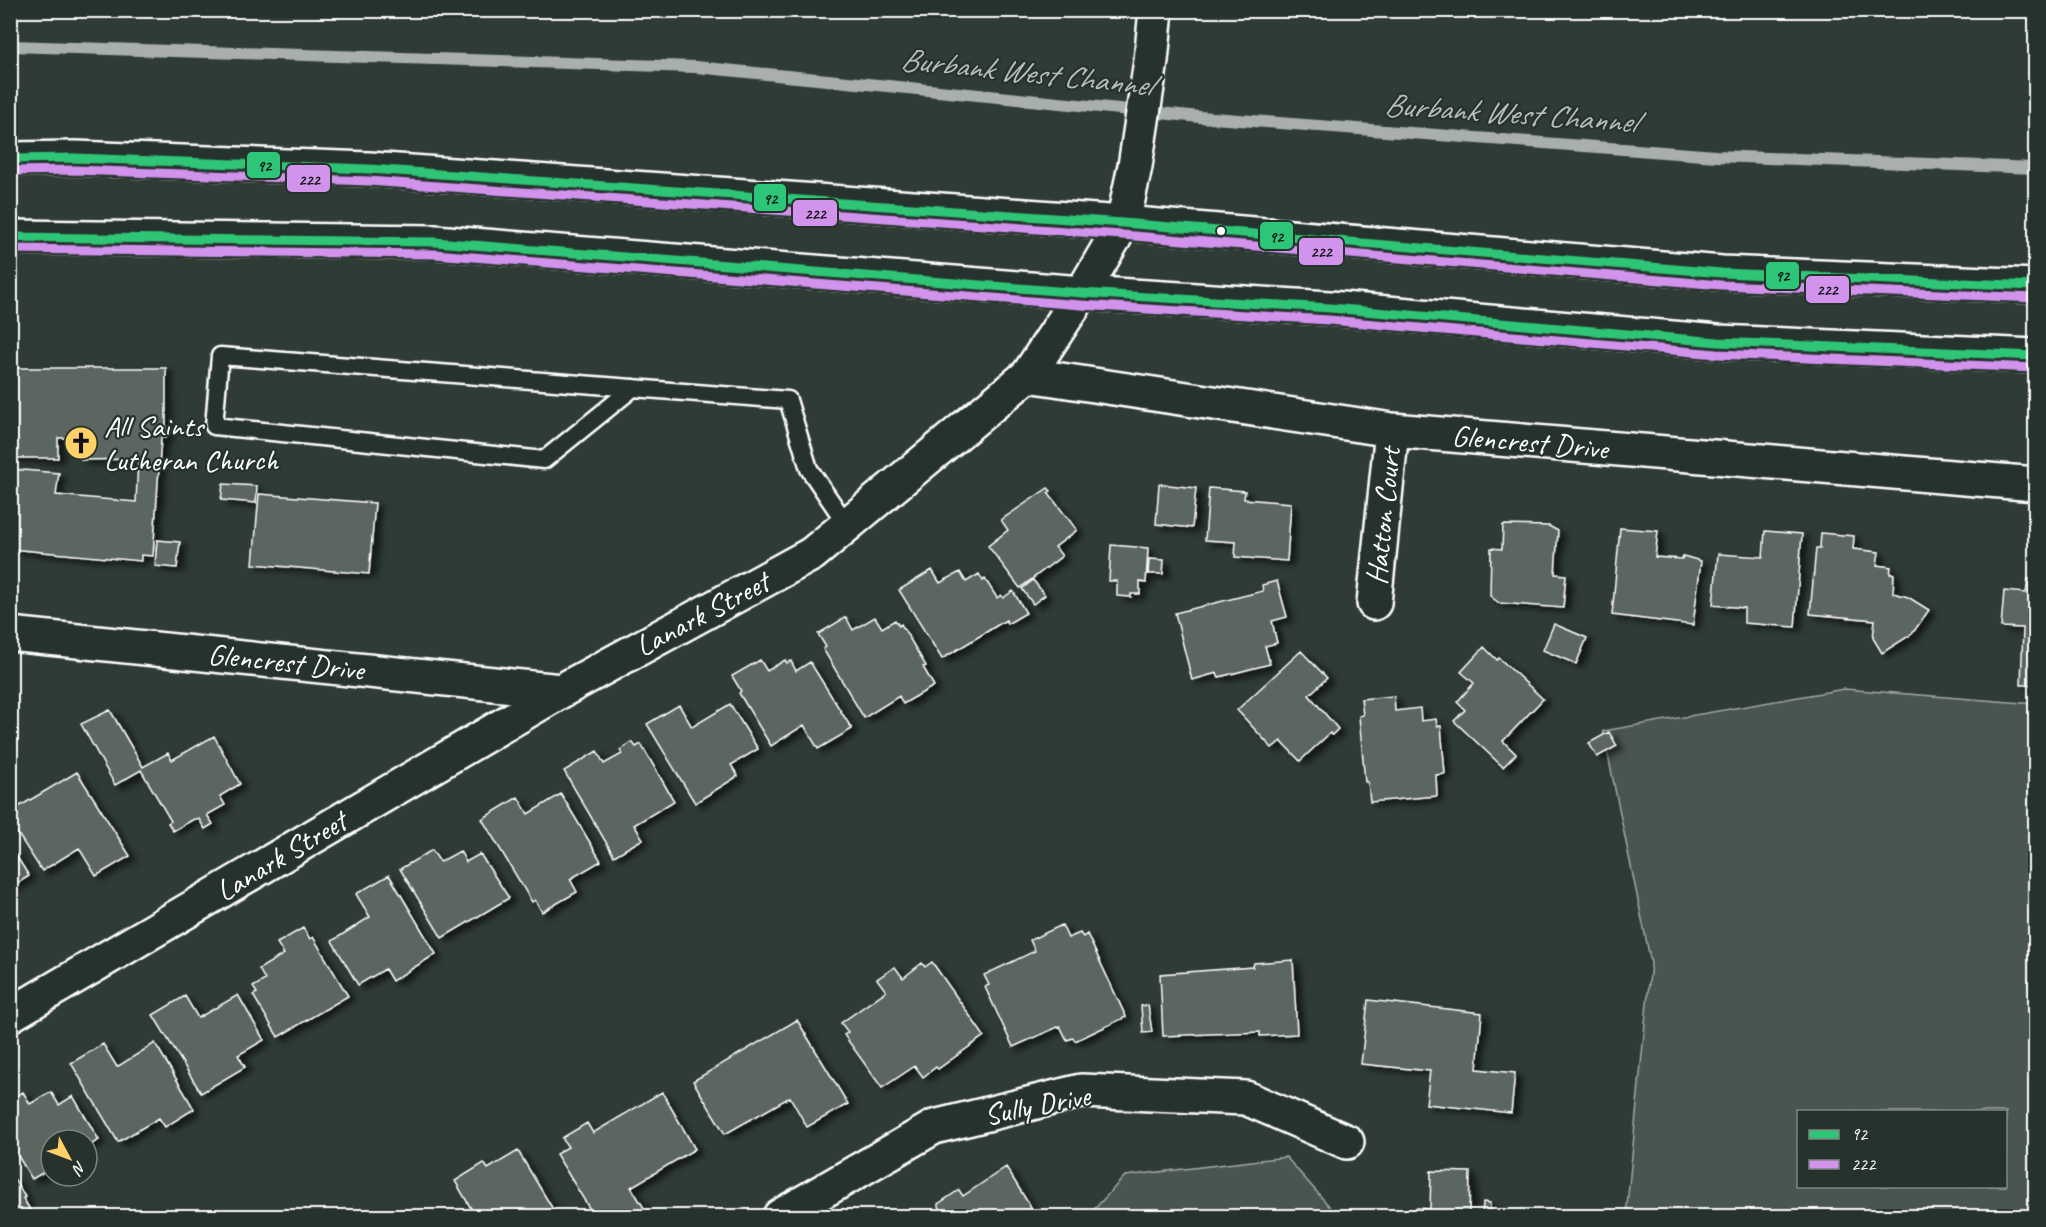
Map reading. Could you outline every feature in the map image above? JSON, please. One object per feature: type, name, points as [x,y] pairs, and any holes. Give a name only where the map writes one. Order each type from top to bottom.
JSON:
[{"type":"main road","name":"Lanark Street","points":[[10,1015],[561,691],[812,554],[1028,375],[1082,293],[1122,223],[1135,166],[1151,61],[1156,10]]},
{"type":"main road","points":[[10,159],[75,158],[369,169],[1122,223],[1722,273],[2036,286]]},
{"type":"main road","points":[[10,237],[435,242],[1082,293],[1330,308],[1718,342],[2036,356]]},
{"type":"main road","name":"Glencrest Drive","points":[[1028,375],[1392,430],[2036,484]]},
{"type":"main road","name":"Hatton Court","points":[[1374,603],[1392,430]]},
{"type":"main road","name":"Glencrest Drive","points":[[10,634],[561,691]]},
{"type":"main road","name":"Sully Drive","points":[[780,1216],[934,1127],[1081,1091],[1246,1098],[1347,1142]]},
{"type":"lane","points":[[633,388],[544,460],[214,426],[220,356],[788,400],[808,469],[847,525]]},
{"type":"shaded area","points":[[1844,689],[2035,704],[2035,1216],[1626,1216],[1651,963],[1603,731]]},
{"type":"shaded area","points":[[1286,1157],[1338,1216],[1088,1216],[1125,1176]]},
{"type":"building","points":[[10,368],[166,368],[166,438],[161,438],[153,556],[141,555],[141,561],[10,549],[10,469],[59,473],[56,495],[136,502],[138,459],[81,460],[81,438],[58,438],[58,458],[10,458]]},
{"type":"building","points":[[223,484],[257,486],[256,503],[221,500]]},
{"type":"building","points":[[1159,484],[1196,488],[1192,528],[1156,524]]},
{"type":"building","points":[[1048,488],[1051,491],[1048,493],[1077,530],[1055,547],[1062,556],[1020,588],[988,546],[1008,530],[1001,520]]},
{"type":"building","points":[[1209,488],[1245,491],[1244,499],[1291,503],[1287,561],[1235,557],[1236,542],[1205,540]]},
{"type":"building","points":[[259,494],[375,503],[369,574],[253,564]]},
{"type":"building","points":[[1503,525],[1549,526],[1558,531],[1555,574],[1566,575],[1563,608],[1499,603],[1490,596],[1491,548],[1502,549]]},
{"type":"building","points":[[1620,528],[1658,531],[1655,557],[1682,559],[1683,556],[1701,561],[1693,625],[1612,615]]},
{"type":"building","points":[[1765,531],[1802,534],[1795,627],[1744,623],[1744,608],[1713,605],[1718,554],[1763,557]]},
{"type":"building","points":[[1821,533],[1854,536],[1853,549],[1879,552],[1877,565],[1891,567],[1890,574],[1894,574],[1893,593],[1908,597],[1929,610],[1912,634],[1882,653],[1873,638],[1875,620],[1810,614],[1816,548],[1820,548]]},
{"type":"building","points":[[157,540],[180,542],[177,568],[155,566]]},
{"type":"building","points":[[1111,545],[1148,548],[1146,583],[1140,582],[1140,594],[1131,594],[1131,597],[1117,596],[1117,581],[1109,581]]},
{"type":"building","points":[[1149,559],[1164,560],[1163,574],[1148,574]]},
{"type":"building","points":[[932,570],[940,583],[960,572],[966,582],[979,574],[997,598],[1001,595],[1003,598],[1013,591],[1026,613],[1007,624],[1006,620],[942,659],[899,590]]},
{"type":"building","points":[[2028,579],[2036,580],[2036,685],[2021,685],[2023,628],[2001,627],[2004,591],[2026,593]]},
{"type":"building","points":[[1033,580],[1045,595],[1033,604],[1022,589]]},
{"type":"building","points":[[1277,581],[1287,617],[1272,621],[1277,643],[1265,646],[1270,664],[1219,677],[1217,673],[1192,680],[1175,613],[1263,591],[1262,585]]},
{"type":"building","points":[[846,617],[853,630],[875,617],[882,628],[895,620],[899,626],[901,624],[926,666],[923,667],[934,686],[903,704],[899,696],[864,718],[823,649],[826,647],[818,634]]},
{"type":"building","points":[[1554,624],[1587,638],[1576,664],[1543,650]]},
{"type":"building","points":[[1484,647],[1543,699],[1503,741],[1516,754],[1503,767],[1454,721],[1465,710],[1457,702],[1474,683],[1461,672]]},
{"type":"building","points":[[1301,651],[1327,678],[1309,695],[1338,729],[1332,735],[1330,733],[1300,761],[1281,741],[1272,748],[1237,710]]},
{"type":"building","points":[[760,660],[767,671],[785,660],[787,663],[791,661],[796,671],[810,662],[852,729],[818,749],[804,725],[771,746],[739,693],[741,691],[732,676]]},
{"type":"building","points":[[1394,696],[1395,711],[1420,708],[1421,721],[1436,719],[1437,726],[1441,726],[1445,774],[1436,775],[1437,796],[1370,802],[1368,782],[1365,782],[1359,716],[1363,715],[1361,699]]},
{"type":"building","points":[[730,704],[758,749],[731,765],[738,776],[695,803],[647,724],[679,705],[692,727]]},
{"type":"building","points":[[110,710],[143,767],[168,753],[172,760],[214,736],[240,784],[220,796],[225,805],[207,815],[213,824],[205,829],[199,819],[194,819],[173,831],[168,823],[171,821],[141,770],[115,785],[81,724]]},
{"type":"building","points":[[1609,732],[1617,746],[1597,757],[1589,743]]},
{"type":"building","points":[[632,742],[636,747],[641,744],[674,801],[634,825],[643,839],[614,856],[564,771],[597,751],[604,764],[622,754],[620,750]]},
{"type":"building","points":[[77,772],[130,856],[96,876],[79,848],[42,871],[10,822],[10,812]]},
{"type":"building","points":[[561,794],[601,861],[570,879],[577,892],[542,912],[535,900],[532,902],[482,819],[518,797],[528,814]]},
{"type":"building","points":[[10,846],[29,876],[10,888]]},
{"type":"building","points":[[432,850],[440,862],[460,851],[466,862],[480,854],[509,898],[442,938],[400,869]]},
{"type":"building","points":[[389,875],[436,954],[392,981],[385,969],[358,985],[332,941],[370,917],[356,894]]},
{"type":"building","points":[[1062,925],[1068,938],[1080,933],[1083,937],[1087,934],[1126,1017],[1075,1041],[1073,1038],[1067,1040],[1060,1026],[1013,1047],[985,987],[989,985],[984,975],[1035,951],[1030,940]]},
{"type":"building","points":[[303,928],[310,939],[313,937],[348,996],[278,1037],[253,995],[257,993],[253,987],[265,980],[259,969],[284,954],[277,943]]},
{"type":"building","points":[[1293,960],[1297,1034],[1260,1036],[1260,1032],[1163,1036],[1160,974],[1253,967],[1254,963]]},
{"type":"building","points":[[932,962],[984,1036],[923,1077],[915,1066],[882,1088],[844,1035],[848,1032],[841,1023],[886,991],[877,979],[895,967],[903,978],[922,963],[925,967]]},
{"type":"building","points":[[238,995],[264,1040],[238,1055],[245,1067],[201,1093],[153,1015],[185,996],[198,1018]]},
{"type":"building","points":[[1368,1000],[1482,1013],[1477,1069],[1515,1073],[1511,1113],[1426,1104],[1430,1071],[1361,1064]]},
{"type":"building","points":[[1148,1005],[1152,1032],[1143,1033],[1141,1006]]},
{"type":"building","points":[[797,1020],[848,1104],[807,1127],[790,1097],[725,1134],[693,1081]]},
{"type":"building","points":[[155,1043],[194,1109],[165,1127],[159,1118],[118,1142],[71,1063],[103,1044],[117,1067]]},
{"type":"building","points":[[23,1092],[30,1104],[51,1092],[59,1105],[73,1096],[92,1128],[39,1128],[39,1175],[32,1179],[10,1143],[10,1099]]},
{"type":"building","points":[[662,1092],[695,1149],[631,1187],[649,1216],[594,1216],[556,1154],[568,1147],[562,1138],[587,1123],[593,1133]]},
{"type":"building","points":[[518,1151],[557,1216],[461,1216],[472,1210],[455,1181],[484,1163],[488,1169]]},
{"type":"building","points":[[1006,1167],[1036,1216],[931,1216],[941,1210],[938,1204],[959,1190],[963,1196]]},
{"type":"building","points":[[1431,1171],[1470,1172],[1469,1216],[1410,1216],[1410,1212],[1418,1212],[1417,1208],[1430,1209]]},
{"type":"building","points":[[10,1172],[25,1197],[23,1198],[33,1215],[10,1216]]},
{"type":"building","points":[[1483,1202],[1490,1203],[1490,1216],[1482,1216]]},
{"type":"waterway","name":"Burbank West Channel","points":[[10,46],[696,67],[1200,117],[1716,156],[2036,168]]},
{"type":"transit line","name":"92","points":[[10,159],[75,158],[369,169],[1123,223],[1722,273],[2036,286]]},
{"type":"transit line","name":"222","points":[[10,171],[75,170],[368,181],[1122,235],[1721,285],[2036,298]]},
{"type":"transit line","name":"92","points":[[10,237],[435,242],[1082,293],[1330,308],[1718,342],[2036,356]]},
{"type":"transit line","name":"222","points":[[10,249],[434,254],[1081,305],[1329,320],[1717,354],[2035,368]]},
{"type":"place","name":"All Saints Lutheran Church","points":[[81,443]]}]
